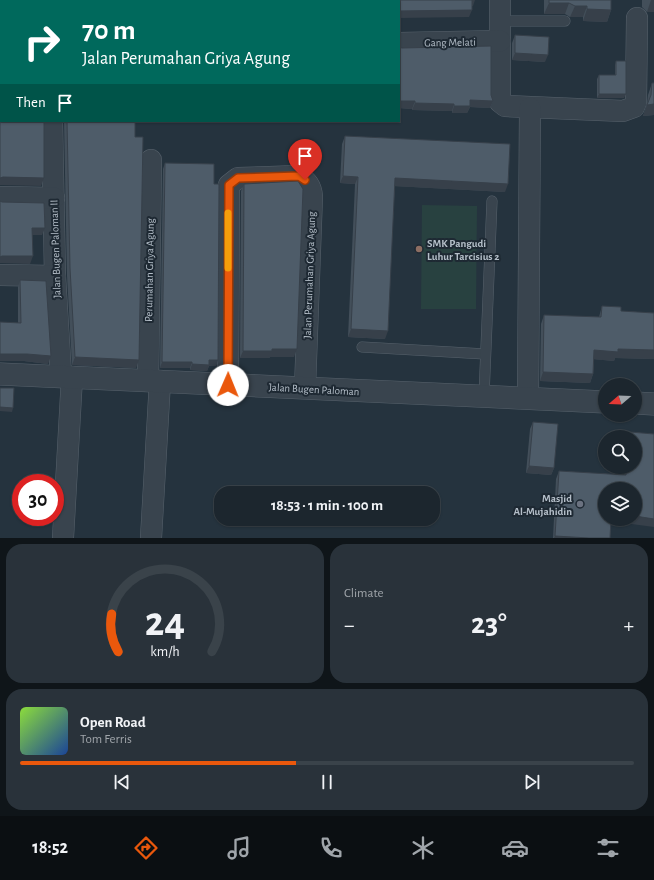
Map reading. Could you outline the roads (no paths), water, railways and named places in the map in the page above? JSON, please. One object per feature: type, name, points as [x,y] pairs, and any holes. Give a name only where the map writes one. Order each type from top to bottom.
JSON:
[{"type":"street","points":[[500,0],[500,102],[505,106],[623,111],[634,107],[636,102],[638,18]]},
{"type":"street","name":"Gang Melati","points":[[400,43],[500,31]]},
{"type":"street","points":[[528,398],[530,108]]},
{"type":"street","name":"Jalan Bugen Paloman II","points":[[52,122],[55,276],[66,376],[63,538]]},
{"type":"street","name":"Perumahan Griya Agung","points":[[151,160],[154,381],[151,538]]},
{"type":"street","name":"Jalan Perumahan Griya Agung","points":[[228,385],[229,185],[238,178],[299,176],[312,188],[305,388]]},
{"type":"street","points":[[0,197],[54,198]]},
{"type":"street","points":[[0,275],[55,276]]},
{"type":"street","name":"Jalan Bugen Paloman","points":[[0,374],[598,402]]},
{"type":"street","points":[[642,403],[654,404]]},
{"type":"lane","points":[[500,31],[565,21]]},
{"type":"lane","points":[[484,396],[492,201]]},
{"type":"lane","points":[[362,347],[485,354]]},
{"type":"place","name":"SMK Pangudi Luhur Tarcisius 2","points":[[419,249]]},
{"type":"place","name":"Masjid Al-Mujahidin","points":[[580,504]]}]
